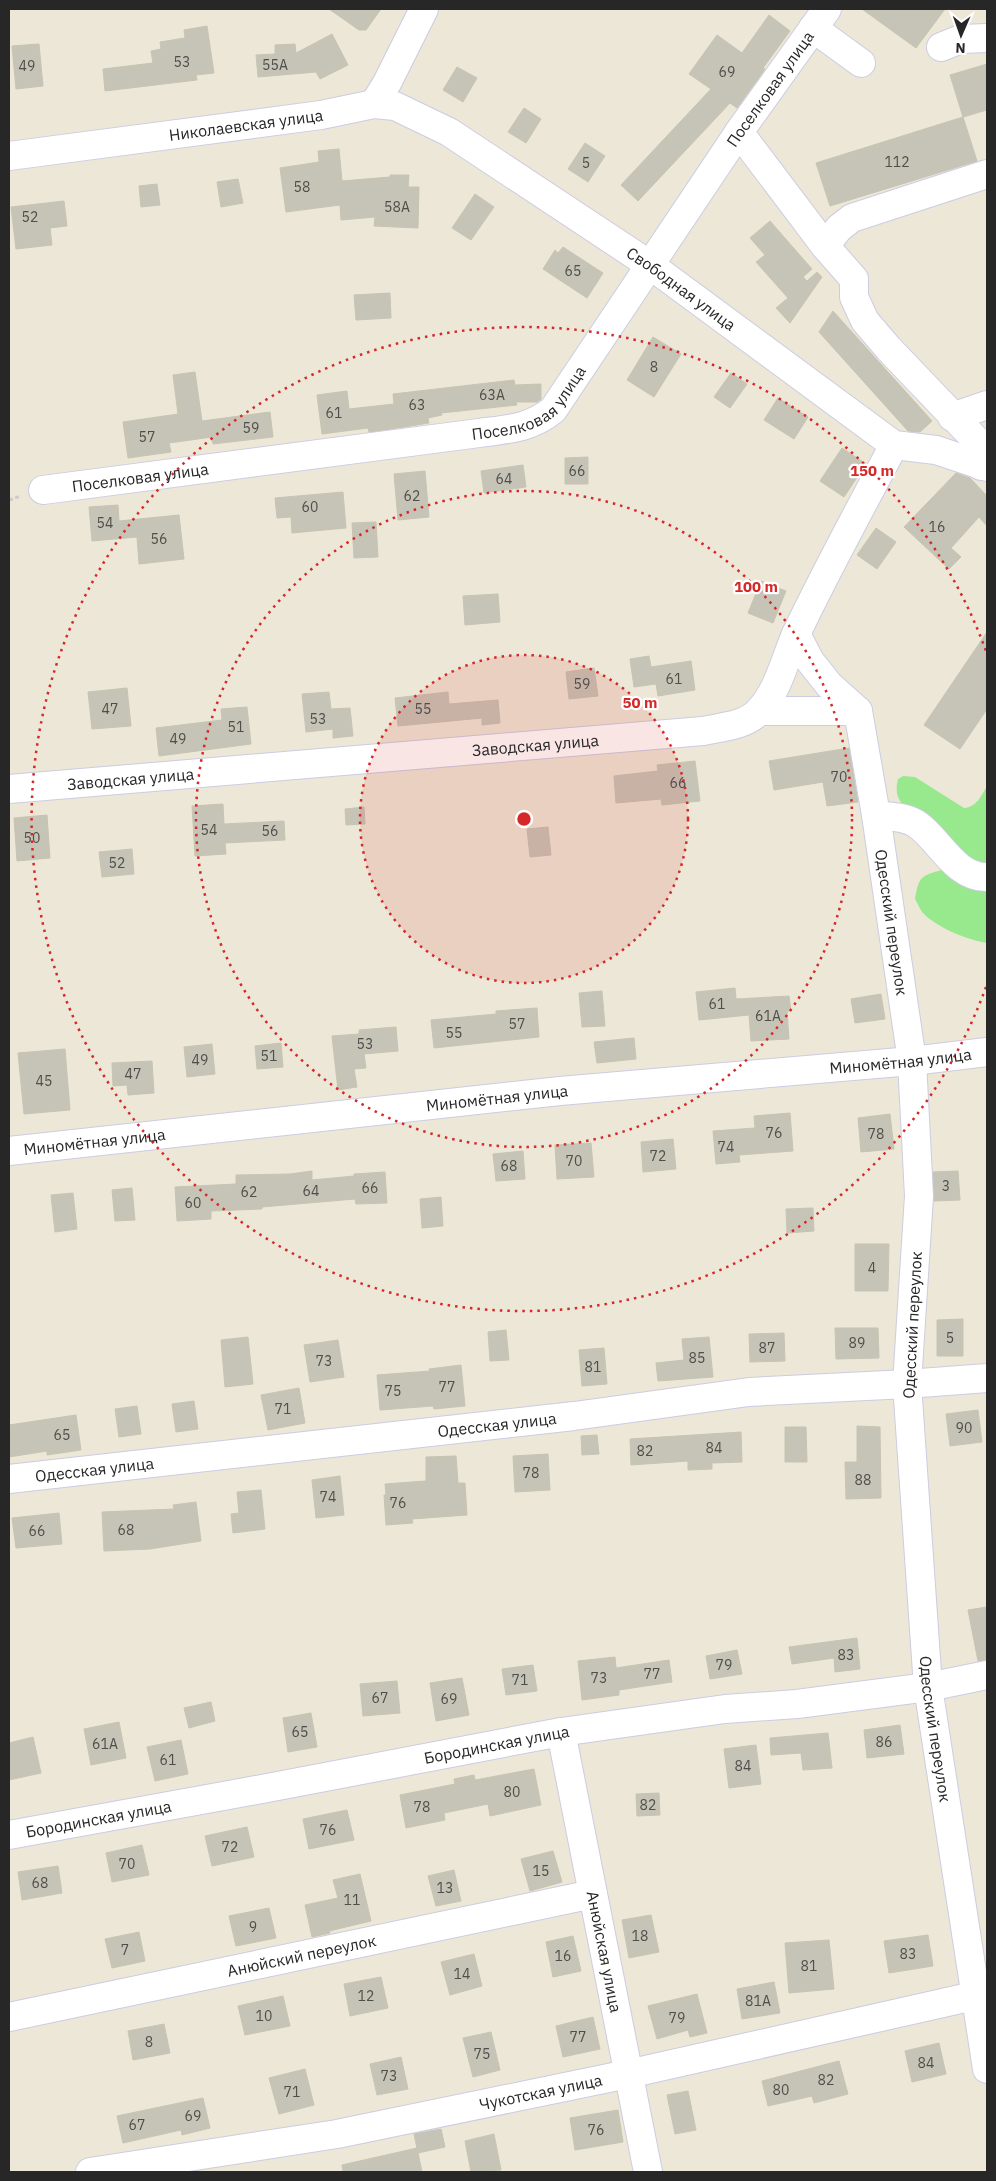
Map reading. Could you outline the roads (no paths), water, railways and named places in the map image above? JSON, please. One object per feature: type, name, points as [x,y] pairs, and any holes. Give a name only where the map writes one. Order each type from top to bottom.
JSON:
[{"type":"street","points":[[374,104],[387,83],[424,9]]},
{"type":"street","points":[[820,18],[861,63]]},
{"type":"street","name":"Поселковая улица","points":[[43,490],[479,433],[520,427],[539,421],[553,410],[739,132],[820,18]]},
{"type":"street","points":[[941,47],[961,39],[987,38]]},
{"type":"street","name":"Николаевская улица","points":[[9,156],[321,115],[374,104]]},
{"type":"street","name":"Свободная улица","points":[[374,104],[395,106],[449,132],[650,265],[894,446]]},
{"type":"street","points":[[739,132],[824,246],[854,279],[854,297],[865,321],[952,417],[976,440],[984,466]]},
{"type":"street","points":[[824,246],[838,228],[852,218],[987,174]]},
{"type":"street","points":[[952,417],[987,405]]},
{"type":"street","points":[[894,446],[936,450],[984,466]]},
{"type":"street","name":"Заводская улица","points":[[9,790],[703,731],[748,720],[759,711],[777,682],[796,634],[844,538],[894,446]]},
{"type":"street","points":[[796,634],[810,661],[829,685],[858,711]]},
{"type":"street","points":[[759,711],[858,711]]},
{"type":"street","name":"Одесский переулок","points":[[858,711],[876,815],[912,1061],[919,1196],[907,1384],[928,1687],[981,1995],[987,2069]]},
{"type":"street","points":[[876,815],[902,818],[917,824],[957,865],[976,877],[987,877]]},
{"type":"street","name":"Миномётная улица","points":[[9,1151],[560,1092],[912,1061],[987,1052]]},
{"type":"street","name":"Одесская улица","points":[[9,1479],[545,1419],[749,1392],[987,1378]]},
{"type":"street","name":"Бородинская улица","points":[[9,1835],[262,1790],[561,1732],[724,1709],[797,1704],[928,1687],[987,1675]]},
{"type":"street","name":"Анюйская улица","points":[[561,1732],[648,2172]]},
{"type":"street","name":"Анюйский переулок","points":[[9,2017],[593,1894]]},
{"type":"street","name":"Чукотская улица","points":[[90,2172],[336,2134],[628,2074],[981,1995]]}]
